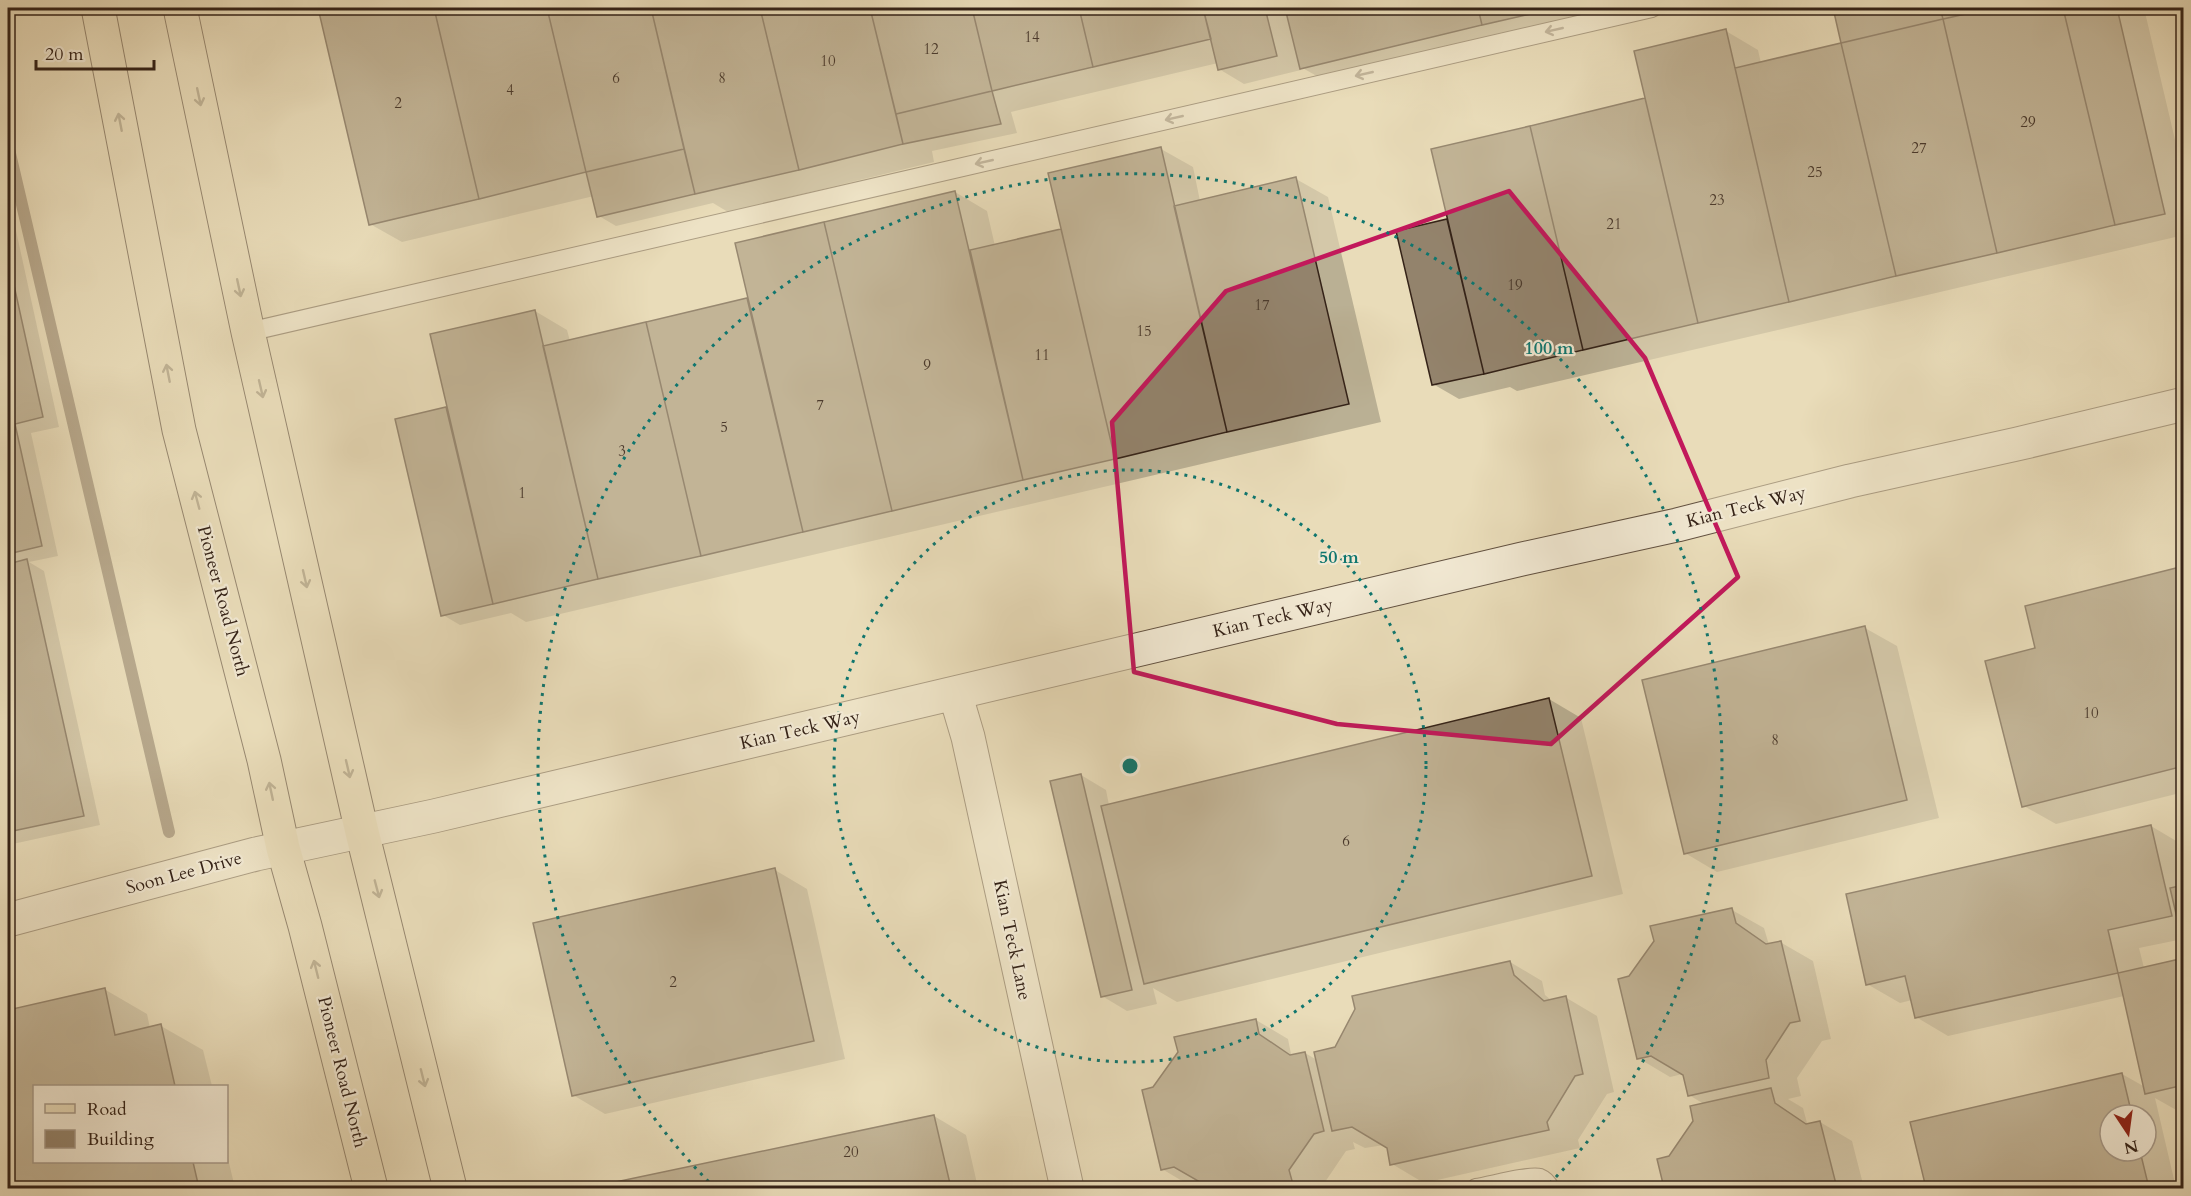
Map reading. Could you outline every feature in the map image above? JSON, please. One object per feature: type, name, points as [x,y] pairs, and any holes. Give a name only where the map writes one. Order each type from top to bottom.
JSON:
[{"type":"main road","name":"Pioneer Road North","points":[[98,8],[179,430],[264,760],[283,848],[371,1188]]},
{"type":"main road","points":[[180,8],[248,332],[362,832],[450,1188]]},
{"type":"street","name":"Kian Teck Way","points":[[362,832],[1522,559],[1677,525],[1850,480],[2017,444],[2184,404]]},
{"type":"street","name":"Kian Teck Lane","points":[[956,693],[968,737],[1067,1188]]},
{"type":"street","name":"Soon Lee Drive","points":[[8,920],[283,848],[362,832]]},
{"type":"lane","points":[[248,332],[1652,8]]},
{"type":"lane","points":[[1476,1188],[1530,1178],[1540,1178],[1550,1188]]},
{"type":"highlighted area","points":[[1509,191],[1645,358],[1738,577],[1551,744],[1337,724],[1134,672],[1112,422],[1226,291]]},
{"type":"building","points":[[318,8],[434,8],[479,199],[369,225]]},
{"type":"building","points":[[434,8],[547,8],[586,172],[479,199]]},
{"type":"building","points":[[547,8],[651,8],[684,149],[586,172]]},
{"type":"building","points":[[651,8],[760,8],[799,170],[695,194]]},
{"type":"building","points":[[760,8],[870,8],[903,144],[799,170]]},
{"type":"building","points":[[870,8],[972,8],[992,91],[896,114]]},
{"type":"building","points":[[972,8],[1079,8],[1093,67],[992,91]]},
{"type":"building","points":[[1079,8],[1203,8],[1211,39],[1093,67]]},
{"type":"building","points":[[1203,8],[1265,8],[1277,56],[1218,70]]},
{"type":"building","points":[[1285,8],[1478,8],[1482,25],[1300,69]]},
{"type":"building","points":[[1478,8],[1557,8],[1482,25]]},
{"type":"building","points":[[1833,8],[1940,8],[1943,19],[1841,43]]},
{"type":"building","points":[[1940,8],[1992,8],[1943,19]]},
{"type":"building","points":[[1992,8],[2063,8],[2115,225],[1997,253],[1943,19]]},
{"type":"building","points":[[2063,8],[2117,8],[2165,214],[2115,225]]},
{"type":"building","points":[[1943,19],[1997,253],[1896,276],[1841,43]]},
{"type":"building","points":[[1726,29],[1789,302],[1698,323],[1634,51]]},
{"type":"building","points":[[1841,43],[1896,276],[1789,302],[1735,68]]},
{"type":"building","points":[[992,91],[1001,124],[903,144],[896,114]]},
{"type":"building","points":[[1645,98],[1698,323],[1583,350],[1530,126]]},
{"type":"building","points":[[1530,126],[1583,350],[1484,374],[1431,149]]},
{"type":"building","points":[[1161,147],[1227,432],[1115,459],[1048,173]]},
{"type":"building","points":[[684,149],[695,194],[597,217],[586,172]]},
{"type":"building","points":[[1296,177],[1349,404],[1227,432],[1174,206]]},
{"type":"building","points":[[955,191],[1023,480],[892,511],[824,222]]},
{"type":"building","points":[[1447,219],[1484,374],[1432,385],[1396,231]]},
{"type":"building","points":[[824,222],[892,511],[803,532],[735,243]]},
{"type":"building","points":[[1061,229],[1115,459],[1023,480],[970,250]]},
{"type":"building","points":[[8,258],[43,417],[15,424],[42,546],[8,554]]},
{"type":"building","points":[[747,298],[803,532],[701,556],[646,322]]},
{"type":"building","points":[[535,310],[598,579],[493,604],[430,334]]},
{"type":"building","points":[[646,322],[701,556],[598,579],[543,346]]},
{"type":"building","points":[[446,407],[493,604],[441,616],[395,419]]},
{"type":"building","points":[[27,559],[84,816],[8,832],[8,564]]},
{"type":"building","points":[[2184,566],[2184,766],[2022,807],[1985,661],[2035,648],[2025,606]]},
{"type":"building","points":[[1865,626],[1907,800],[1684,854],[1642,680]]},
{"type":"building","points":[[1549,698],[1592,876],[1144,984],[1101,806]]},
{"type":"building","points":[[1081,774],[1132,990],[1101,997],[1050,781]]},
{"type":"building","points":[[2151,825],[2172,916],[2108,930],[2118,973],[1915,1018],[1905,976],[1866,985],[1846,894]]},
{"type":"building","points":[[775,868],[814,1041],[572,1096],[533,923]]},
{"type":"building","points":[[2184,885],[2184,948],[2170,888]]},
{"type":"building","points":[[1732,908],[1736,923],[1766,944],[1781,941],[1800,1021],[1790,1023],[1766,1060],[1769,1078],[1688,1096],[1683,1075],[1651,1056],[1637,1059],[1618,979],[1629,976],[1654,941],[1650,926]]},
{"type":"building","points":[[2184,958],[2184,1085],[2145,1094],[2118,973]]},
{"type":"building","points":[[1510,961],[1514,975],[1544,1001],[1566,996],[1583,1074],[1575,1076],[1547,1122],[1549,1130],[1390,1165],[1387,1148],[1352,1127],[1332,1131],[1314,1052],[1335,1047],[1355,1009],[1352,996]]},
{"type":"building","points":[[105,988],[115,1035],[161,1024],[175,1085],[33,1085],[33,1163],[193,1163],[199,1188],[8,1188],[8,1010]]},
{"type":"building","points":[[1256,1019],[1259,1034],[1290,1055],[1305,1052],[1324,1131],[1314,1134],[1289,1170],[1294,1188],[1208,1188],[1174,1167],[1161,1170],[1142,1090],[1153,1087],[1178,1052],[1174,1037]]},
{"type":"building","points":[[2122,1073],[2129,1103],[2098,1103],[2098,1163],[2143,1163],[2149,1188],[1926,1188],[1910,1122]]},
{"type":"building","points":[[1771,1088],[1775,1103],[1806,1124],[1820,1121],[1837,1188],[1664,1188],[1657,1159],[1669,1156],[1693,1121],[1690,1106]]},
{"type":"building","points":[[934,1115],[951,1188],[587,1188]]},
{"type":"waterway","points":[[8,145],[169,832]]}]
